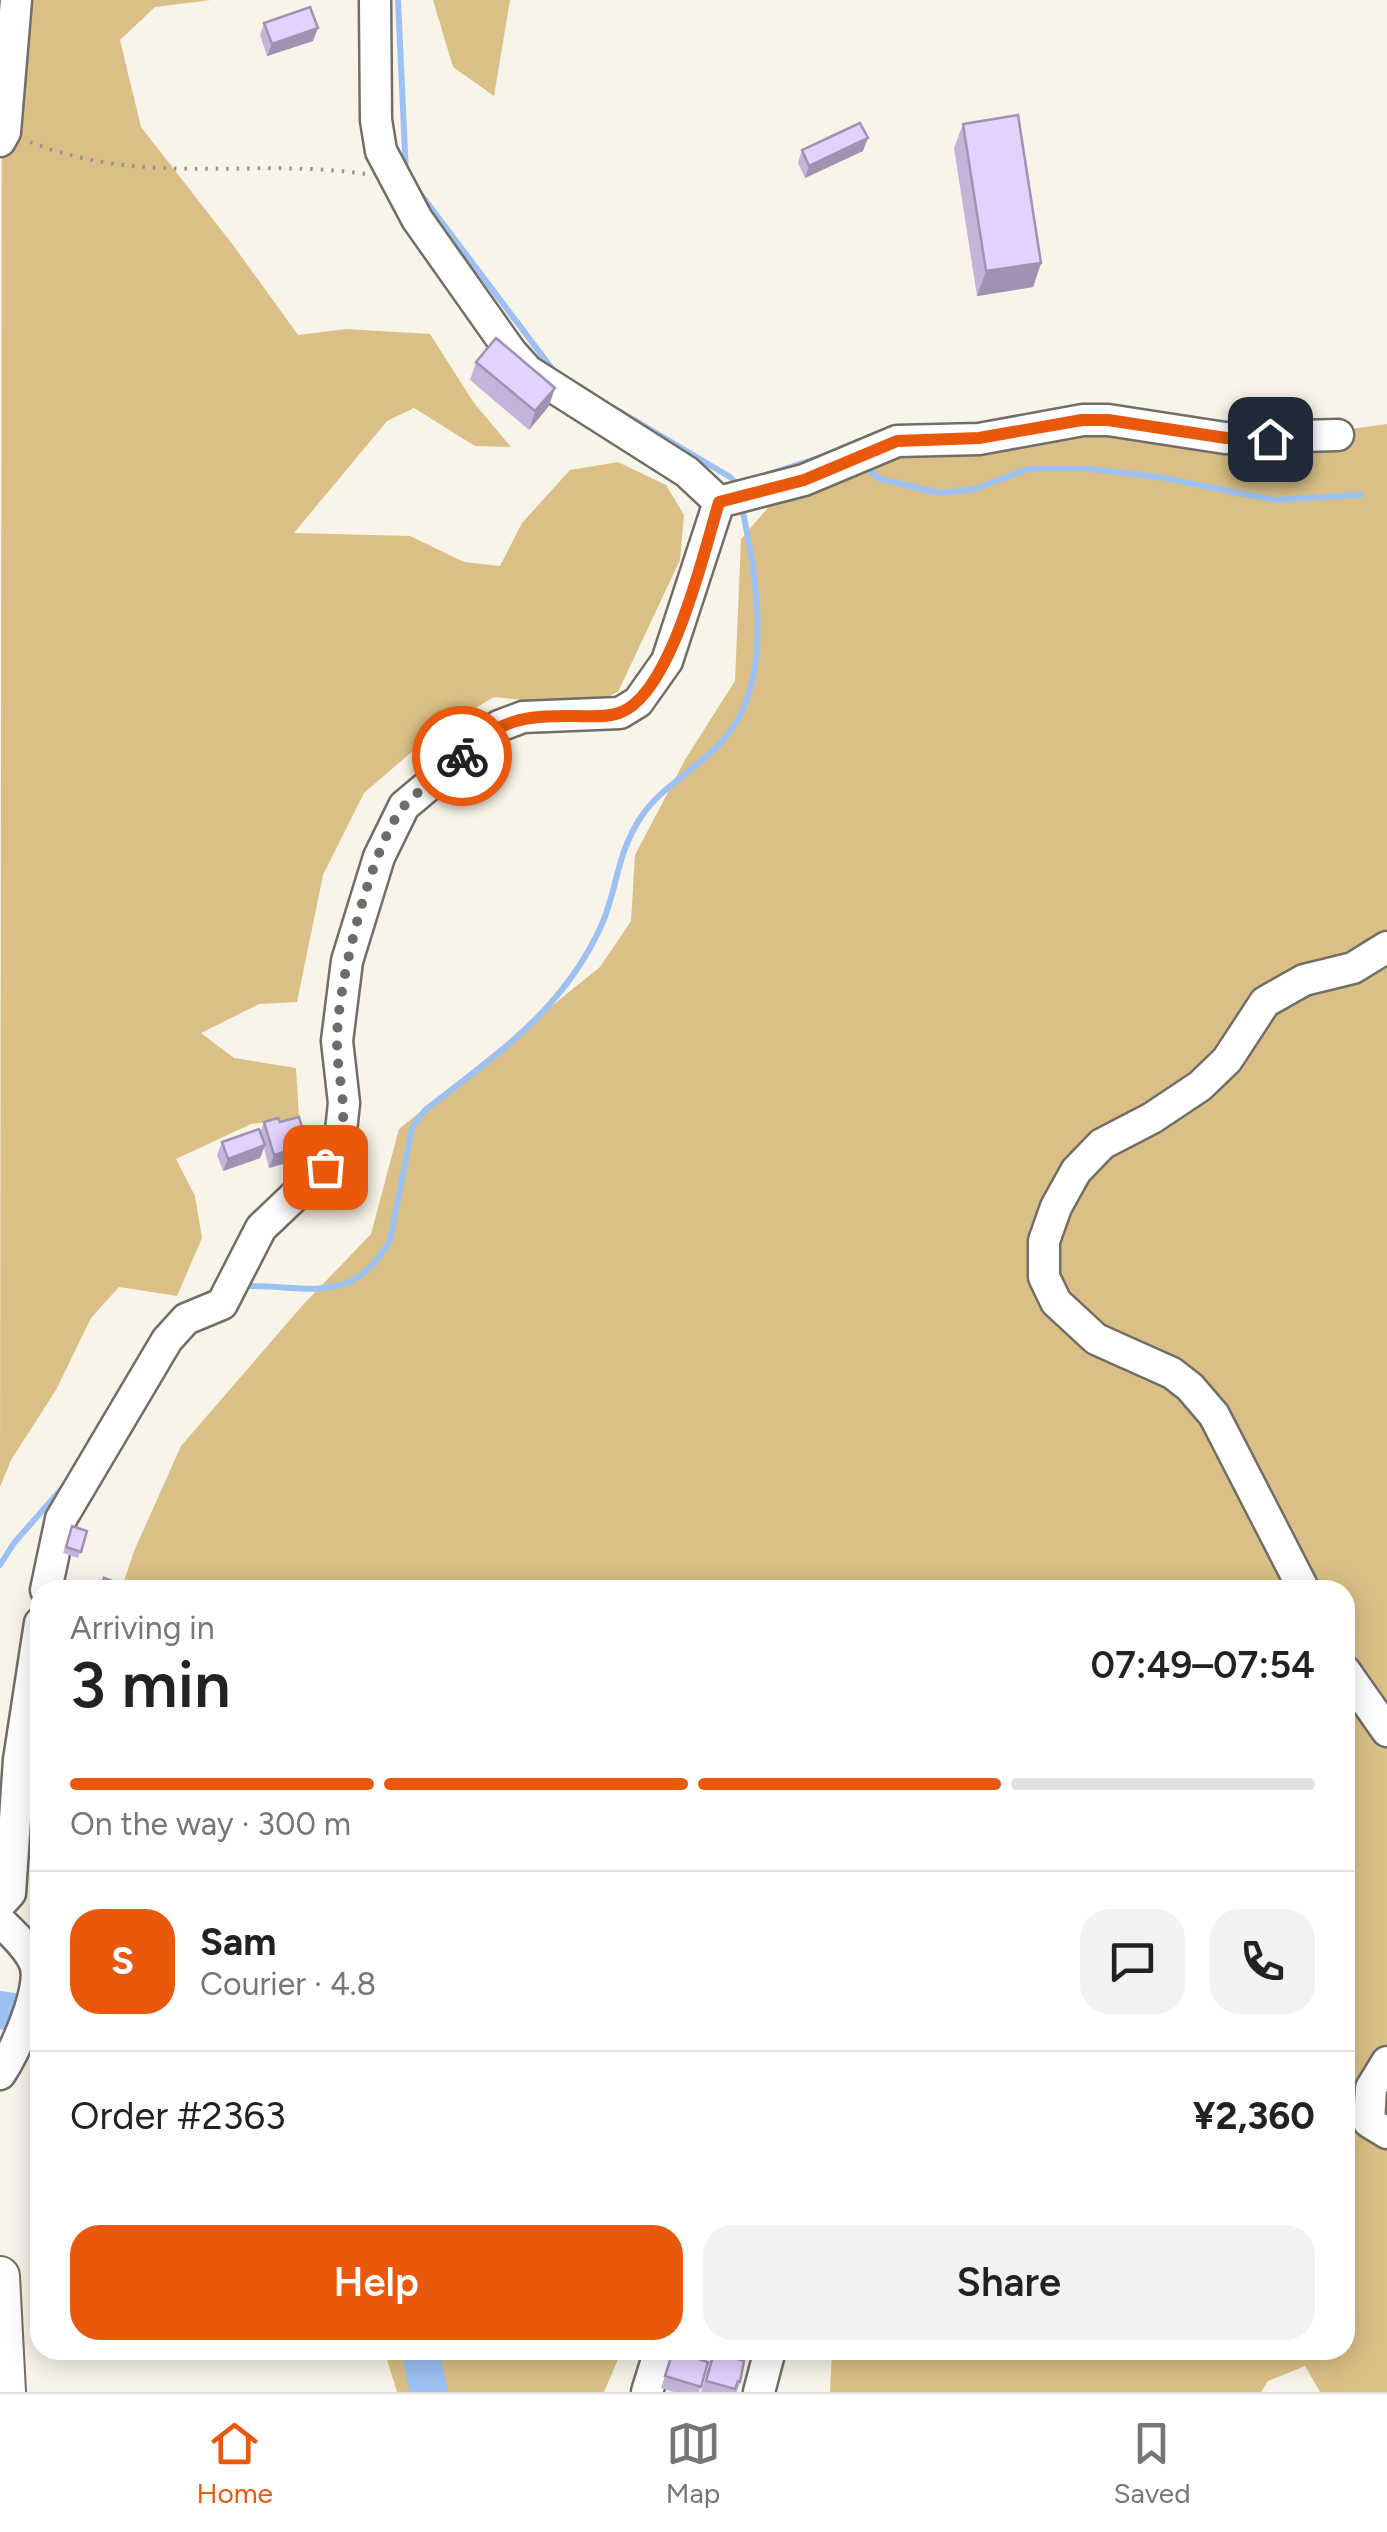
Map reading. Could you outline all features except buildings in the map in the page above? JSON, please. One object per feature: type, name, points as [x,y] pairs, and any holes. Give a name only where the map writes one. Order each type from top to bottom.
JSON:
[{"type":"main road","points":[[0,2276],[6,2392]]},
{"type":"street","points":[[2,136],[16,0]]},
{"type":"street","points":[[375,0],[376,120],[381,151],[417,219],[511,352],[528,371],[734,498],[804,480],[897,441],[979,438],[1082,420],[1108,420],[1226,438],[1338,435]]},
{"type":"street","points":[[48,1580],[61,1519],[167,1340],[186,1319],[222,1304],[262,1228],[339,1150],[344,1103],[336,1041],[346,961],[379,857],[404,806],[499,726],[523,717],[620,713],[638,702],[667,662],[734,498]]},
{"type":"street","points":[[1299,1580],[1214,1415],[1190,1386],[1172,1373],[1096,1338],[1056,1302],[1044,1277],[1044,1241],[1056,1206],[1076,1171],[1102,1144],[1152,1118],[1200,1086],[1227,1060],[1265,1002],[1304,980],[1353,968],[1387,947]]},
{"type":"street","points":[[1355,1685],[1387,1731]]},
{"type":"street","points":[[0,1904],[10,1892],[19,1760],[30,1688]]},
{"type":"street","points":[[0,1921],[30,1957]]},
{"type":"street","points":[[7,2064],[30,2000]]},
{"type":"street","points":[[1387,2062],[1371,2088],[1369,2122],[1387,2134]]},
{"type":"street","points":[[648,2392],[657,2360]]},
{"type":"street","points":[[760,2392],[768,2360]]},
{"type":"path","points":[[2,136],[62,154],[152,170],[334,169],[392,178]]},
{"type":"shaded area","points":[[2,0],[211,0],[155,7],[120,40],[141,127],[298,335],[346,329],[430,334],[474,403],[511,447],[475,446],[414,408],[387,421],[294,533],[410,536],[464,562],[500,566],[522,523],[570,470],[618,462],[666,485],[684,515],[680,560],[618,692],[585,707],[494,697],[435,732],[364,793],[323,875],[297,1002],[259,1004],[201,1033],[234,1058],[296,1068],[299,1118],[251,1124],[176,1159],[195,1196],[202,1238],[177,1296],[119,1287],[91,1318],[56,1390],[11,1460],[0,1487]]},
{"type":"shaded area","points":[[433,0],[510,0],[494,96],[453,67]]},
{"type":"shaded area","points":[[1387,424],[1387,2392],[1320,2392],[1305,2366],[1268,2381],[1261,2392],[830,2392],[832,2360],[1355,2360],[1355,1580],[124,1580],[181,1446],[301,1307],[371,1234],[399,1129],[600,967],[631,921],[635,855],[686,758],[735,681],[741,539],[771,504],[855,449],[1085,433],[1322,433]]},
{"type":"shaded area","points":[[387,2360],[618,2360],[604,2392],[397,2392]]},
{"type":"waterway","points":[[398,0],[406,174]]},
{"type":"waterway","points":[[416,188],[556,374]]},
{"type":"waterway","points":[[614,408],[737,484]]},
{"type":"waterway","points":[[769,474],[824,456]]},
{"type":"waterway","points":[[866,468],[880,479],[939,493],[975,489],[1028,469],[1089,469],[1159,477],[1274,500],[1361,495]]},
{"type":"waterway","points":[[244,1286],[328,1288],[345,1284],[376,1261],[390,1240],[412,1128],[425,1110],[526,1029],[568,982],[602,924],[622,858],[641,817],[724,739],[740,715],[751,687],[758,625],[741,503]]},
{"type":"waterway","points":[[191,1301],[217,1291]]},
{"type":"waterway","points":[[0,1565],[64,1486]]},
{"type":"waterway","points":[[0,2010],[30,2014]]},
{"type":"waterway","points":[[422,2360],[429,2392]]},
{"type":"way so far","points":[[325,1167],[339,1150],[343,1126],[336,1041],[346,961],[363,903],[379,857],[404,806],[462,756]]},
{"type":"route","points":[[462,756],[499,726],[523,717],[597,716],[620,713],[638,702],[667,662],[719,502],[804,480],[897,441],[979,438],[1082,420],[1108,420],[1226,438],[1270,439]]}]
